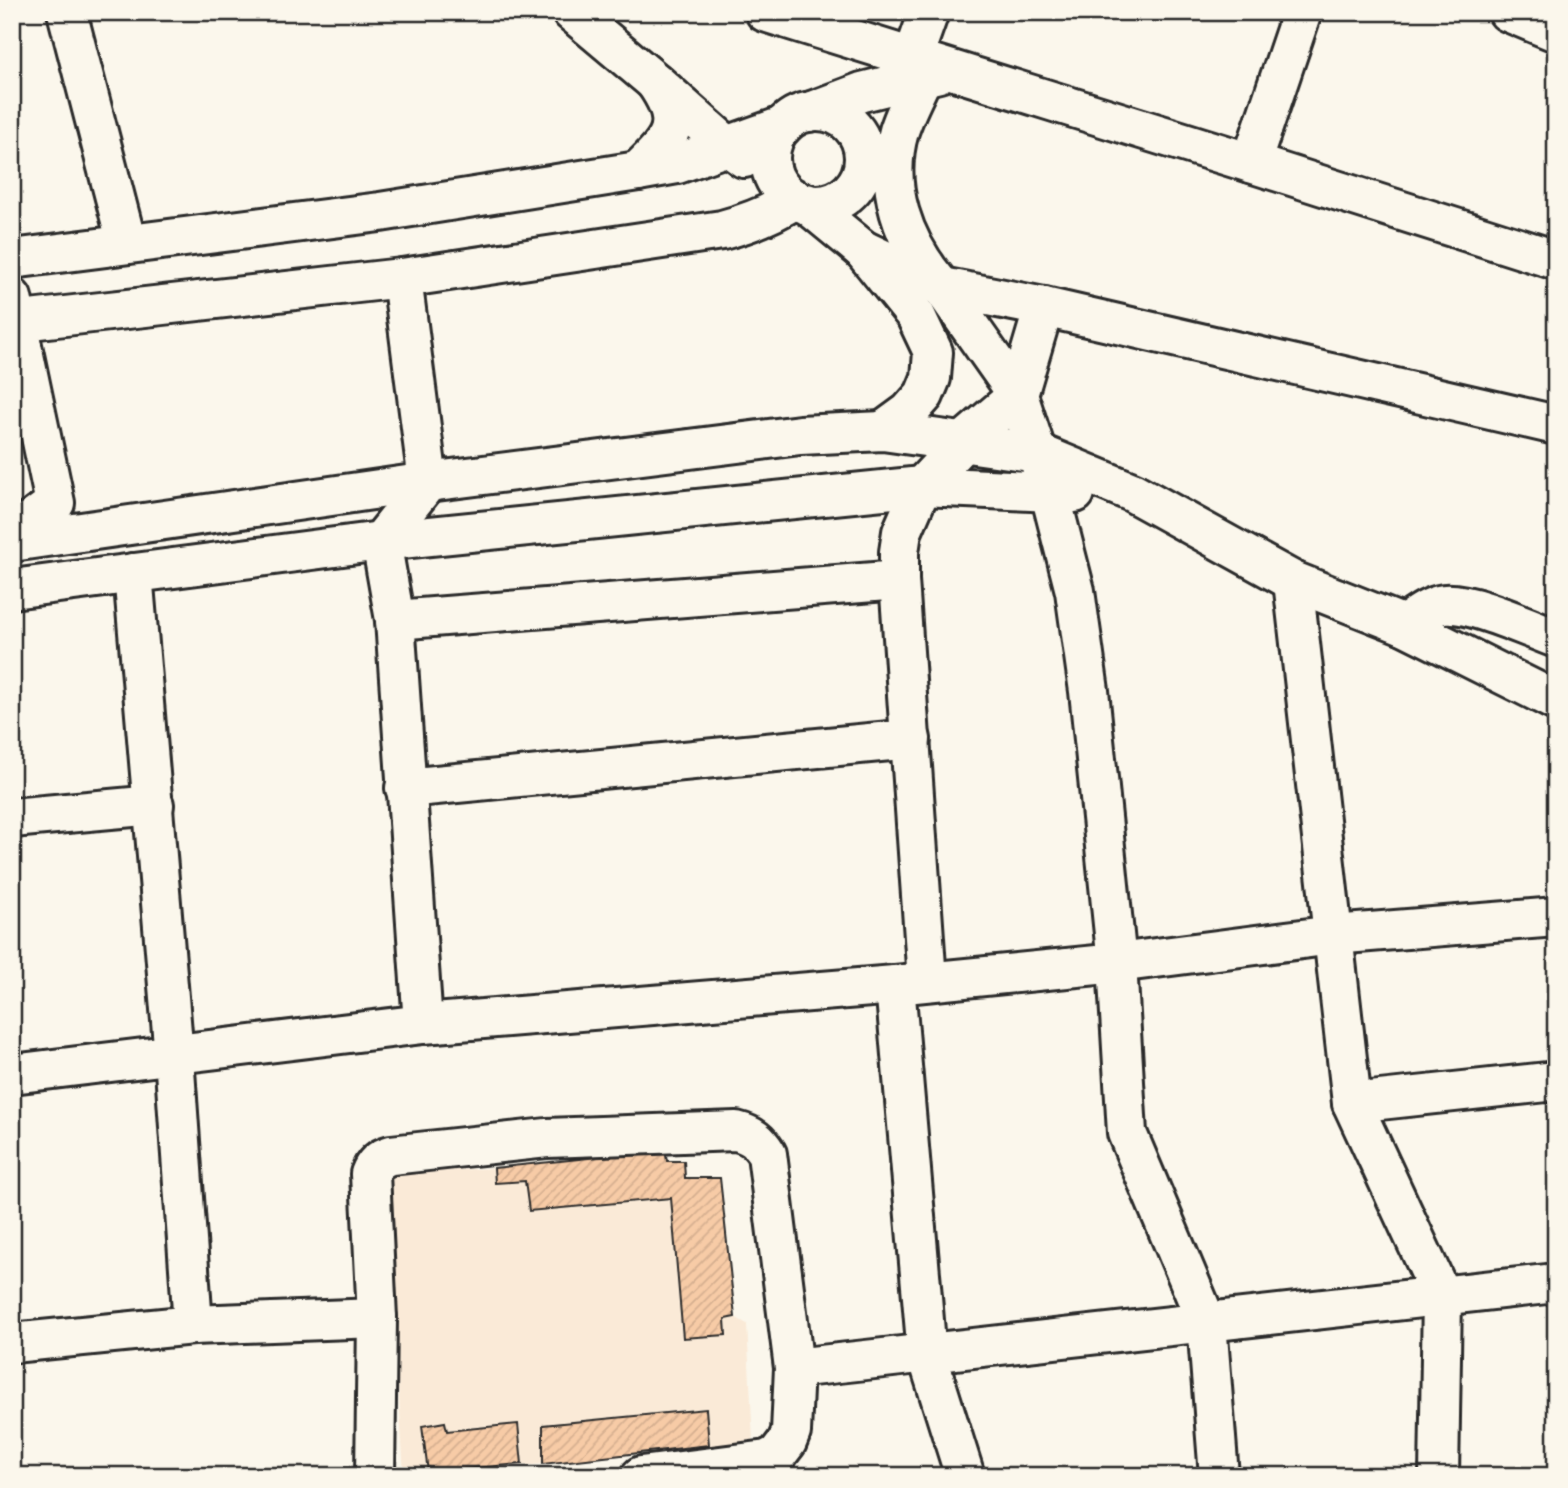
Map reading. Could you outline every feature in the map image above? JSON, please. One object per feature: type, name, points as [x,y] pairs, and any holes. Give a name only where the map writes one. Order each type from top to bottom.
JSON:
[{"type":"street","points":[[67,12],[127,244]]},
{"type":"street","points":[[572,12],[726,145],[863,250],[916,316],[933,352],[931,379],[924,395],[909,412],[883,430]]},
{"type":"street","points":[[765,12],[928,68],[1251,163],[1556,260]]},
{"type":"street","points":[[929,12],[928,68],[900,131],[894,157],[894,185],[899,212],[922,263],[942,286],[1018,395],[1050,493],[1075,591],[1089,691],[1117,963],[1127,1133],[1207,1323],[1219,1476]]},
{"type":"street","points":[[1251,163],[1302,12]]},
{"type":"street","points":[[1508,12],[1556,32]]},
{"type":"street","points":[[12,260],[380,212],[677,164],[928,68]]},
{"type":"street","points":[[638,172],[665,145],[673,123],[668,100],[654,81]]},
{"type":"street","points":[[829,113],[848,122],[857,132],[864,158],[862,172],[846,194],[834,202],[820,205],[793,195],[771,168],[774,139],[796,119],[829,113]]},
{"type":"street","points":[[12,535],[55,503],[13,314],[402,278],[722,230],[773,214],[793,195]]},
{"type":"street","points":[[863,250],[942,286],[1556,425]]},
{"type":"street","points":[[402,278],[428,482],[381,541],[395,620],[423,1024]]},
{"type":"street","points":[[965,1476],[927,1354],[911,983],[911,739],[899,552],[902,532],[922,486],[962,443],[1018,395],[1044,307]]},
{"type":"street","points":[[12,542],[428,482],[800,435],[883,430],[1038,453],[1132,492],[1293,581],[1404,625],[1556,701]]},
{"type":"street","points":[[12,589],[381,541],[922,486],[1050,493],[1132,492]]},
{"type":"street","points":[[133,573],[154,804],[193,1325]]},
{"type":"street","points":[[395,620],[899,580]]},
{"type":"street","points":[[1293,581],[1352,1103],[1442,1297],[1439,1476]]},
{"type":"street","points":[[1404,625],[1432,608],[1444,604],[1456,605],[1479,610],[1556,638]]},
{"type":"street","points":[[405,788],[911,739]]},
{"type":"street","points":[[12,818],[154,804]]},
{"type":"street","points":[[12,1074],[423,1024],[911,983],[1117,963],[1333,935],[1556,917]]},
{"type":"street","points":[[1352,1103],[1556,1081]]},
{"type":"street","points":[[375,1476],[377,1318],[370,1174],[380,1158],[547,1138],[736,1131],[760,1142],[767,1154],[794,1368],[791,1432],[777,1455],[767,1460],[641,1476]]},
{"type":"street","points":[[794,1368],[1556,1283]]},
{"type":"street","points":[[12,1343],[193,1325],[377,1318]]},
{"type":"shaded area","points":[[665,1150],[668,1161],[684,1161],[685,1178],[720,1178],[735,1317],[747,1324],[753,1441],[543,1464],[404,1475],[385,1174],[494,1168]]},
{"type":"building","points":[[665,1150],[667,1161],[684,1161],[685,1178],[720,1178],[735,1317],[725,1319],[726,1335],[683,1338],[671,1198],[529,1211],[525,1181],[495,1183],[494,1168]]},
{"type":"building","points":[[706,1409],[709,1445],[543,1464],[543,1425]]},
{"type":"building","points":[[445,1422],[447,1431],[518,1424],[522,1464],[428,1472],[422,1426]]}]
